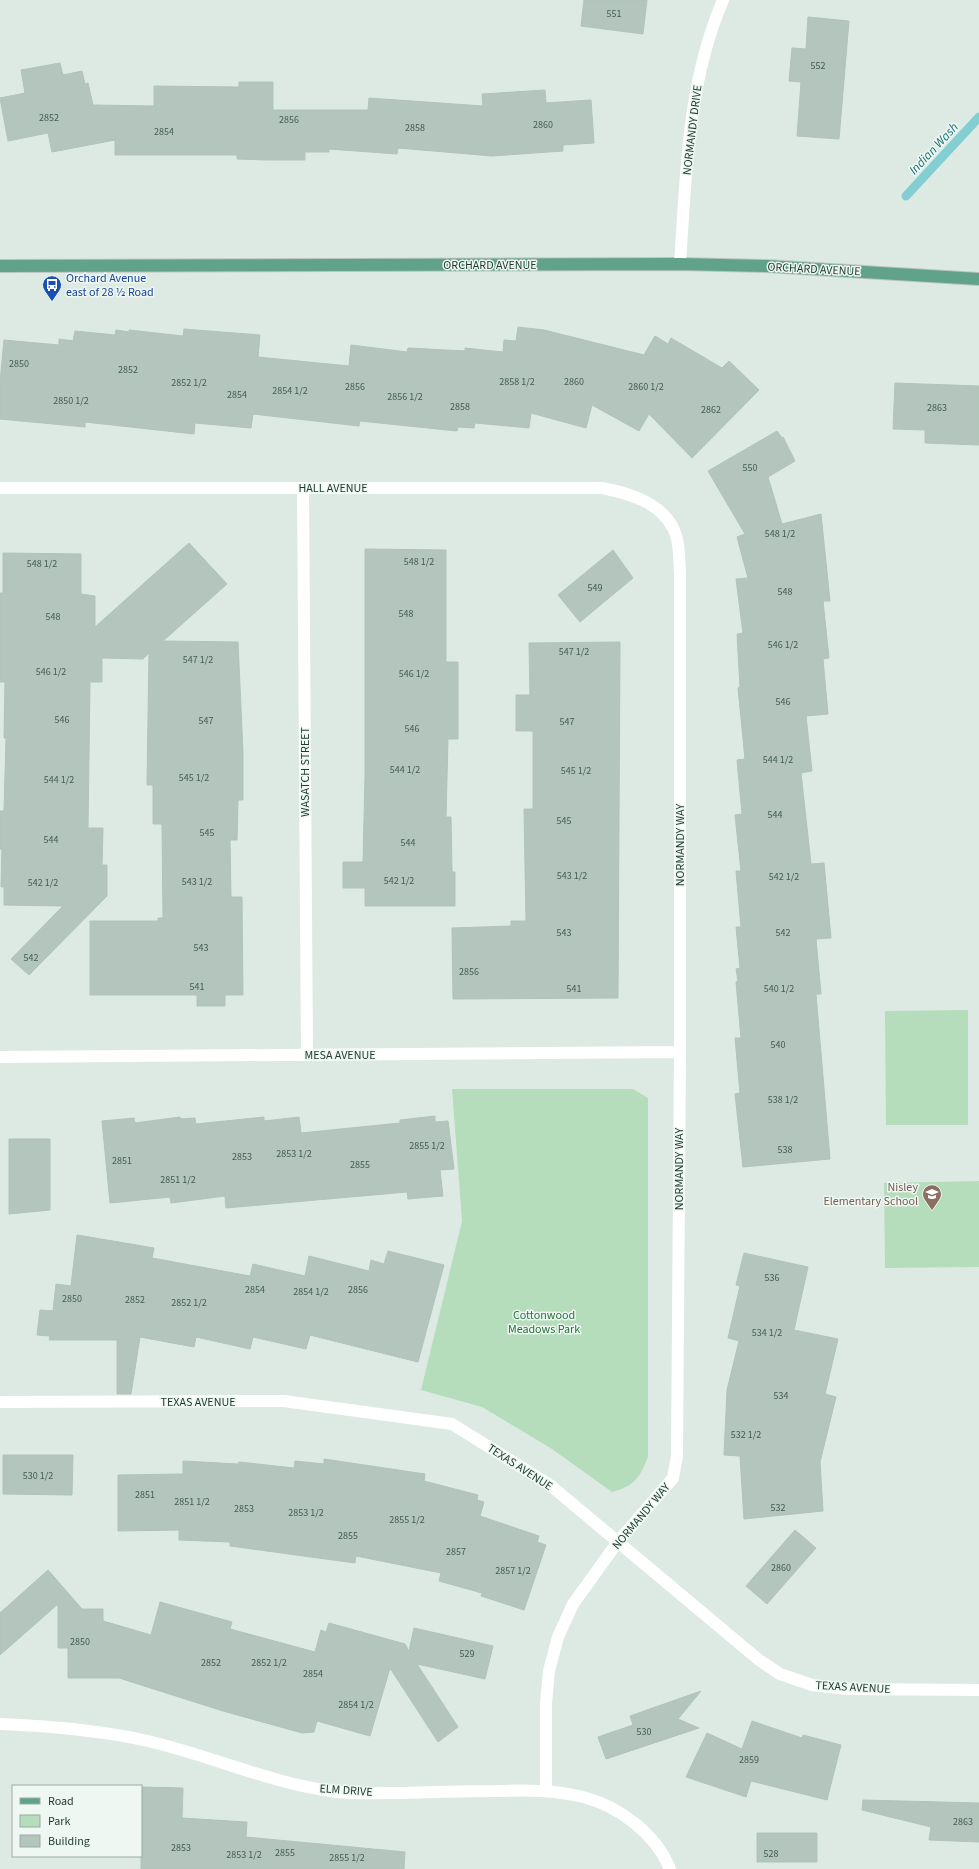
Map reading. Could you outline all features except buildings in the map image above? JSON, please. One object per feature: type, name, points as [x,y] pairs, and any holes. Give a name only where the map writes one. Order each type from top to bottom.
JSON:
[{"type":"main road","name":"ORCHARD AVENUE","points":[[0,266],[680,264],[766,266],[979,279]]},
{"type":"street","name":"NORMANDY DRIVE","points":[[680,264],[688,148],[693,104],[702,58],[723,0]]},
{"type":"street","name":"HALL AVENUE","points":[[0,488],[602,488],[626,492],[661,512]]},
{"type":"street","name":"WASATCH STREET","points":[[303,488],[307,1055]]},
{"type":"street","name":"NORMANDY WAY","points":[[546,1790],[546,1703],[549,1671],[558,1637],[572,1604],[617,1543],[673,1478],[677,1456],[680,1052],[680,574],[678,550],[673,528],[661,512]]},
{"type":"street","name":"MESA AVENUE","points":[[0,1057],[680,1052]]},
{"type":"street","name":"TEXAS AVENUE","points":[[0,1402],[284,1402],[452,1424],[550,1485],[617,1543],[759,1660],[780,1674],[812,1685],[847,1689],[979,1690]]},
{"type":"street","name":"ELM DRIVE","points":[[0,1724],[46,1725],[122,1736],[149,1742],[293,1784],[339,1792],[384,1793],[546,1790],[584,1797],[632,1820],[666,1859],[670,1869]]},
{"type":"green space","points":[[968,1010],[968,1125],[886,1125],[885,1011]]},
{"type":"green space","name":"Cottonwood Meadows Park","points":[[452,1089],[633,1089],[648,1098],[648,1457],[642,1471],[635,1480],[631,1484],[619,1490],[612,1492],[552,1449],[482,1407],[421,1390],[462,1221]]},
{"type":"green space","points":[[979,1181],[979,1267],[885,1268],[884,1183]]},
{"type":"waterway","name":"Indian Wash","points":[[906,196],[979,117]]},
{"type":"place","name":"Orchard Avenue east of 28 ½ Road","points":[[52,302]]},
{"type":"place","name":"Nisley Elementary School","points":[[932,1211]]}]
